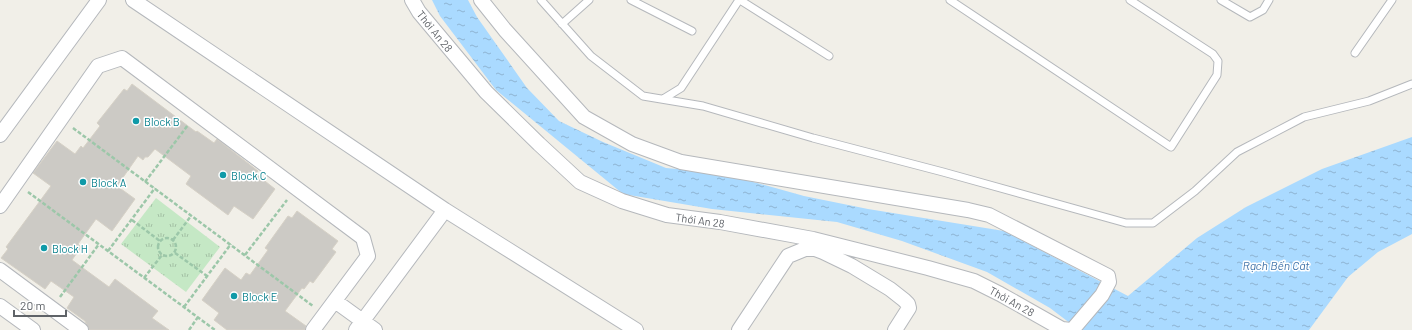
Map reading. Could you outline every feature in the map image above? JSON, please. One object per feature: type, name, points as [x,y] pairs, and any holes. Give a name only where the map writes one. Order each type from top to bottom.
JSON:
[{"type":"street","points":[[0,135],[99,0]]},
{"type":"street","points":[[133,0],[445,210],[636,330]]},
{"type":"street","name":"Thới An 28","points":[[402,0],[415,6],[486,92],[580,182],[622,200],[667,215],[720,222],[813,239],[974,281],[1062,328],[1071,330],[1102,295],[1109,282],[1108,276],[989,215],[968,210],[681,162],[632,144],[584,117],[505,30],[481,0]]},
{"type":"street","points":[[0,206],[98,66],[122,58],[363,238],[368,256],[313,330]]},
{"type":"street","points":[[359,326],[445,210]]},
{"type":"street","points":[[739,330],[788,256],[805,249],[815,249],[852,266],[890,290],[908,304],[909,308],[895,330]]},
{"type":"street","points":[[0,270],[81,330]]},
{"type":"street","points":[[335,301],[359,326],[375,330]]},
{"type":"street","points":[[0,306],[33,330]]},
{"type":"lane","points":[[541,0],[591,56],[643,96],[703,106],[813,138],[943,172],[1126,223],[1153,224],[1195,191],[1237,152],[1304,117],[1369,101],[1412,84]]},
{"type":"lane","points":[[562,24],[589,0]]},
{"type":"lane","points":[[631,0],[692,31]]},
{"type":"lane","points":[[663,99],[681,88],[740,0],[829,56]]},
{"type":"lane","points":[[950,0],[1171,147],[1217,75],[1218,61],[1214,54],[1130,0]]},
{"type":"lane","points":[[1221,0],[1250,17],[1263,10],[1269,0]]},
{"type":"lane","points":[[1356,53],[1392,0]]},
{"type":"path","points":[[145,182],[196,113]]},
{"type":"path","points":[[61,119],[325,314]]},
{"type":"path","points":[[16,183],[215,330]]},
{"type":"path","points":[[108,251],[155,188]]},
{"type":"path","points":[[245,255],[296,188]]},
{"type":"path","points":[[173,240],[192,216]]},
{"type":"path","points":[[132,220],[160,241]]},
{"type":"path","points":[[165,238],[173,240],[176,246],[175,253],[168,257],[159,253],[158,246],[160,241],[165,238]]},
{"type":"path","points":[[51,308],[99,244]]},
{"type":"path","points":[[184,307],[231,244]]},
{"type":"path","points":[[175,253],[207,276]]},
{"type":"path","points":[[144,278],[162,255]]},
{"type":"path","points":[[189,330],[198,317]]},
{"type":"green space","points":[[156,198],[220,247],[186,292],[121,244]]},
{"type":"water","name":"Rạch Bến Cát","points":[[432,0],[468,0],[477,17],[527,88],[559,121],[603,142],[666,168],[721,173],[804,196],[868,209],[1004,231],[1128,296],[1197,238],[1246,207],[1322,169],[1412,137],[1412,234],[1378,252],[1348,277],[1309,330],[1079,330],[1050,308],[987,272],[902,241],[837,222],[712,209],[623,194],[496,90],[440,16]]},
{"type":"building","points":[[132,84],[196,132],[197,131],[214,143],[217,139],[258,171],[256,174],[275,189],[253,219],[234,206],[228,215],[186,184],[191,176],[155,149],[143,160],[138,156],[117,186],[135,199],[112,231],[96,219],[78,244],[81,247],[72,260],[109,287],[115,279],[158,311],[152,318],[169,330],[89,330],[85,321],[67,308],[74,297],[51,281],[45,289],[1,258],[8,249],[6,247],[51,186],[33,173],[57,141],[75,154],[81,146],[83,148],[100,126],[97,123],[124,89],[127,91]]},
{"type":"building","points":[[297,211],[338,241],[332,249],[336,252],[313,283],[310,281],[304,289],[302,288],[285,311],[306,326],[305,330],[227,330],[214,320],[219,313],[202,300],[225,268],[241,280],[246,273],[250,275],[268,250],[265,248],[288,216],[292,218]]},
{"type":"place","name":"Block B","points":[[136,121]]},
{"type":"place","name":"Block C","points":[[223,175]]},
{"type":"place","name":"Block A","points":[[83,182]]},
{"type":"place","name":"Block H","points":[[44,248]]},
{"type":"place","name":"Block E","points":[[234,296]]}]
